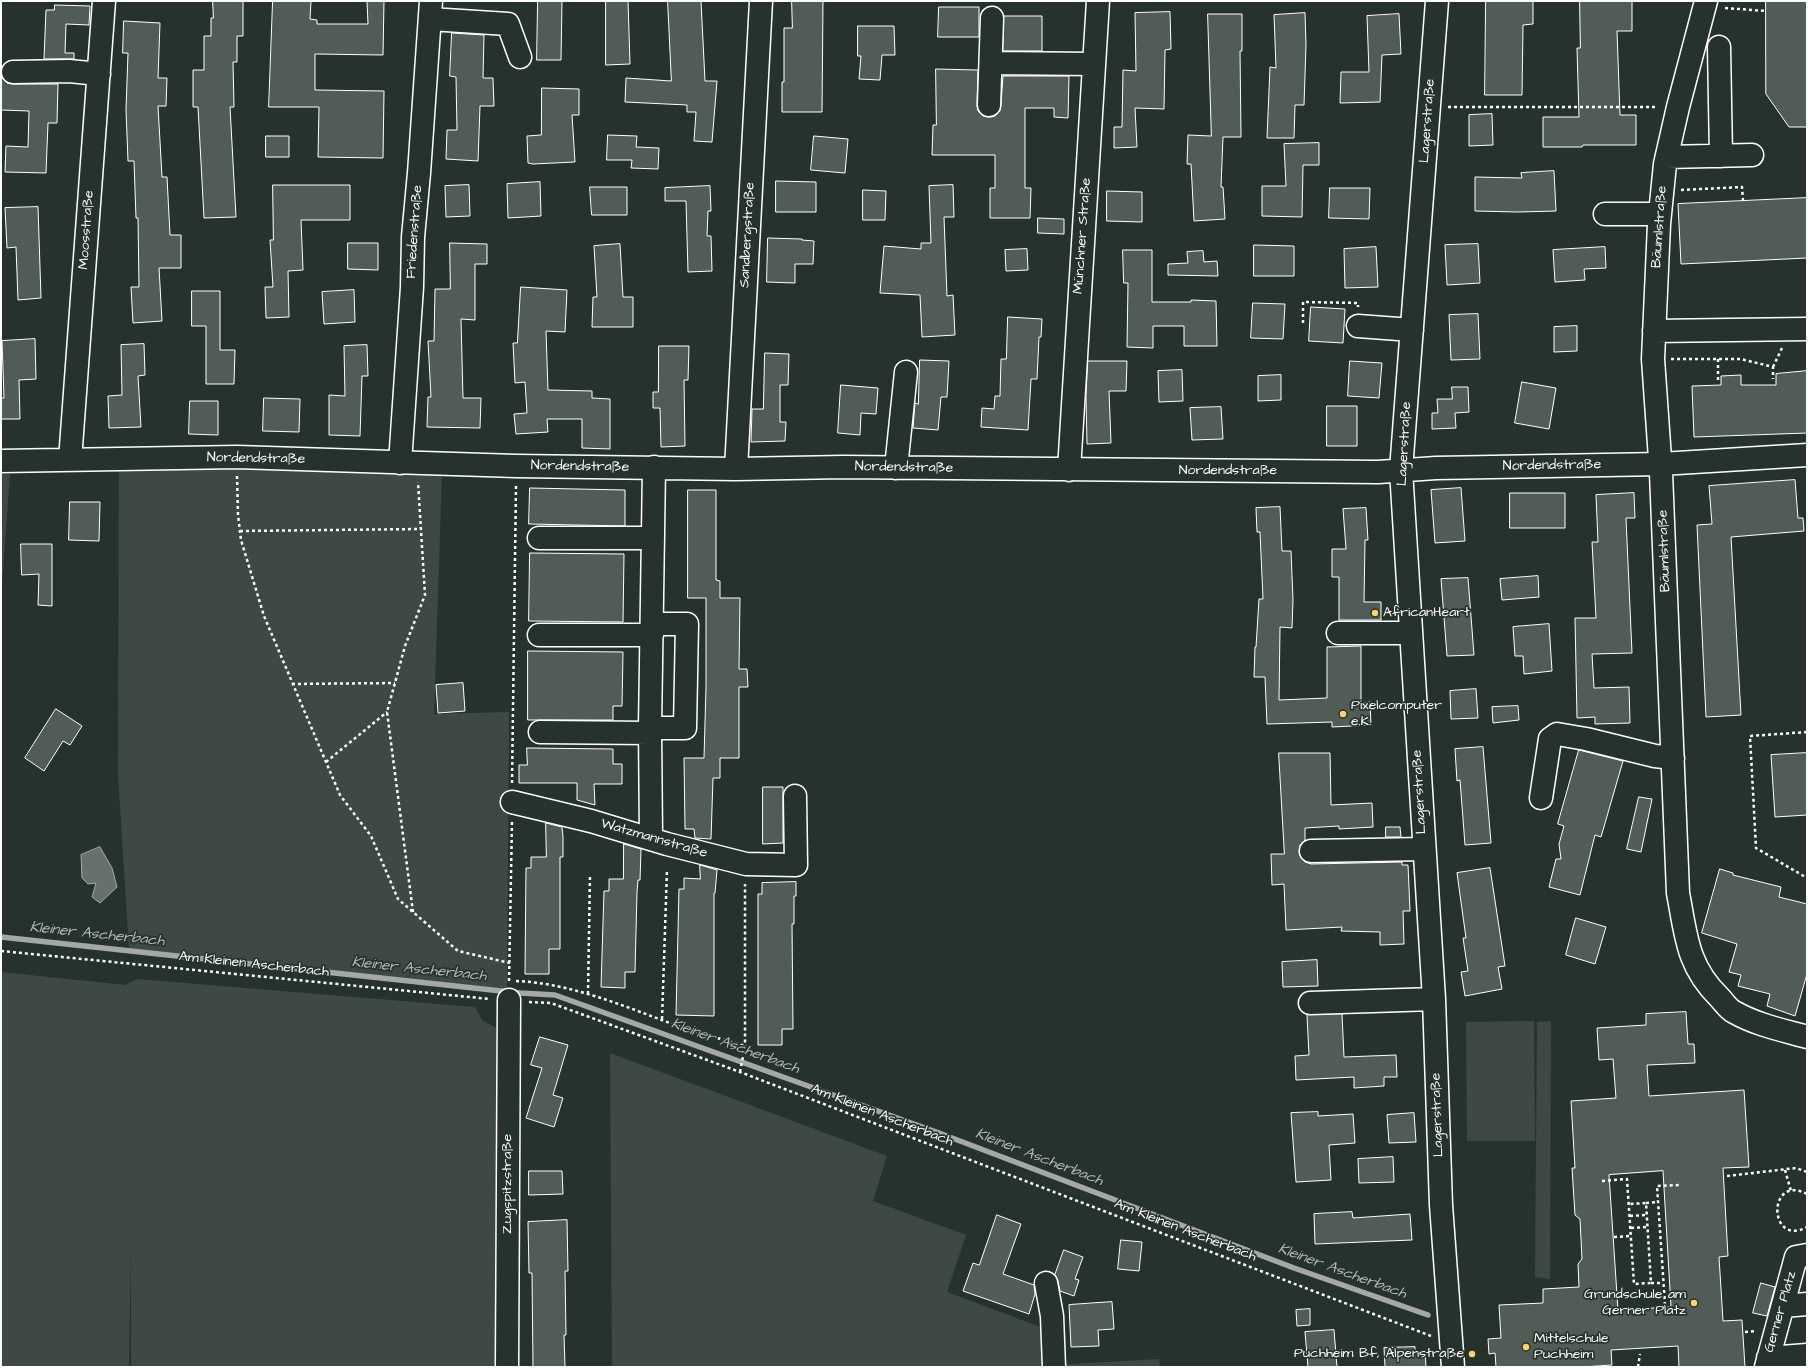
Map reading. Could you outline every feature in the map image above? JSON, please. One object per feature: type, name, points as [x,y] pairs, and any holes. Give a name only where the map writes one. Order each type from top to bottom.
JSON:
[{"type":"street","name":"Moosstraße","points":[[70,460],[104,1]]},
{"type":"street","name":"Sandbergstraße","points":[[736,469],[761,1]]},
{"type":"street","name":"Münchner Straße","points":[[1069,470],[1098,1]]},
{"type":"street","name":"Lagerstraße","points":[[1437,1],[1401,470],[1434,999],[1441,1205],[1453,1367]]},
{"type":"street","name":"Bäumlstraße","points":[[1705,4],[1678,108],[1667,157],[1662,190],[1653,359],[1661,464],[1678,893],[1688,947],[1698,971],[1715,993],[1732,1011],[1759,1024],[1807,1037]]},
{"type":"street","points":[[430,10],[508,24],[520,57]]},
{"type":"street","name":"Friedenstraße","points":[[409,463],[413,237],[420,173],[430,10]]},
{"type":"street","points":[[989,105],[992,18]]},
{"type":"street","points":[[1719,47],[1721,156]]},
{"type":"street","points":[[991,63],[1094,64]]},
{"type":"street","points":[[13,72],[69,71],[99,74]]},
{"type":"street","points":[[1667,157],[1752,155]]},
{"type":"street","points":[[1605,214],[1660,214]]},
{"type":"street","points":[[1358,326],[1412,330]]},
{"type":"street","points":[[1654,331],[1806,329]]},
{"type":"street","points":[[896,468],[906,372]]},
{"type":"street","name":"Nordendstraße","points":[[1,461],[237,457],[516,466],[736,469],[896,468],[1378,472],[1436,468],[1661,464],[1807,455]]},
{"type":"street","points":[[651,838],[650,730],[654,467]]},
{"type":"street","points":[[539,538],[653,538]]},
{"type":"street","points":[[539,635],[652,629],[688,624],[685,728],[540,732]]},
{"type":"street","points":[[1338,632],[1411,634]]},
{"type":"street","points":[[1541,798],[1550,739],[1557,734],[1586,739],[1655,756],[1673,758]]},
{"type":"street","name":"Watzmannstraße","points":[[512,802],[591,821],[667,844],[746,864],[796,865],[795,796]]},
{"type":"street","points":[[1311,851],[1424,850]]},
{"type":"street","points":[[1310,1003],[1434,999]]},
{"type":"street","name":"Zugspitzstraße","points":[[507,1367],[509,1000]]},
{"type":"street","name":"Gerner Platz","points":[[1767,1363],[1783,1306],[1802,1256]]},
{"type":"street","points":[[1046,1283],[1052,1316],[1054,1367]]},
{"type":"street","points":[[1783,1306],[1807,1304]]},
{"type":"street","points":[[1767,1363],[1807,1355]]},
{"type":"path","points":[[1705,4],[1766,11]]},
{"type":"path","points":[[1444,107],[1678,108]]},
{"type":"path","points":[[1662,190],[1742,188],[1743,201]]},
{"type":"path","points":[[1303,323],[1303,302],[1358,303],[1358,326]]},
{"type":"path","points":[[1653,359],[1741,359],[1773,367],[1773,380]]},
{"type":"path","points":[[1718,359],[1718,380]]},
{"type":"path","points":[[237,457],[238,515],[241,540],[264,616],[340,795],[371,836],[398,899],[458,951],[510,964]]},
{"type":"path","points":[[409,463],[421,529],[425,595],[405,646],[387,712],[413,912]]},
{"type":"path","points":[[516,466],[509,981],[539,982],[588,994],[745,1046]]},
{"type":"path","points":[[240,531],[421,529]]},
{"type":"path","points":[[292,684],[395,683]]},
{"type":"path","points":[[326,762],[387,712]]},
{"type":"path","points":[[1807,732],[1750,736],[1756,848],[1807,878]]},
{"type":"path","points":[[740,1072],[745,1046],[746,864]]},
{"type":"path","points":[[662,1019],[667,870]]},
{"type":"path","points":[[588,994],[590,874]]},
{"type":"path","name":"Am Kleinen Ascherbach","points":[[1,951],[551,1003],[740,1072],[1452,1343]]},
{"type":"path","points":[[1728,1176],[1796,1168],[1807,1172]]},
{"type":"path","points":[[1785,1170],[1791,1191]]},
{"type":"path","points":[[1602,1181],[1627,1179],[1634,1284],[1663,1282]]},
{"type":"path","points":[[1665,1305],[1657,1186],[1679,1185]]},
{"type":"path","points":[[1807,1194],[1800,1191],[1791,1191],[1782,1196],[1776,1208],[1779,1221],[1790,1229],[1796,1230],[1807,1226]]},
{"type":"path","points":[[1629,1204],[1658,1202]]},
{"type":"path","points":[[1646,1203],[1651,1283]]},
{"type":"path","points":[[1630,1216],[1646,1215]]},
{"type":"path","points":[[1630,1228],[1647,1227]]},
{"type":"path","points":[[1614,1237],[1631,1236]]},
{"type":"path","points":[[1638,1367],[1640,1354]]},
{"type":"shaded area","points":[[119,468],[442,472],[434,714],[509,712],[507,989],[129,949],[118,775]]},
{"type":"shaded area","points":[[1,474],[10,474],[1,599]]},
{"type":"shaded area","points":[[100,847],[112,868],[117,887],[100,903],[92,897],[96,883],[88,884],[82,878],[81,855]]},
{"type":"shaded area","points":[[1,972],[125,985],[137,979],[475,1007],[482,1020],[500,1030],[498,1367],[131,1367],[131,1246],[129,1367],[1,1367]]},
{"type":"shaded area","points":[[1534,1021],[1535,1141],[1467,1141],[1466,1022]]},
{"type":"shaded area","points":[[1551,1021],[1550,1279],[1535,1277],[1537,1022]]},
{"type":"shaded area","points":[[610,1053],[887,1156],[873,1201],[966,1235],[947,1292],[1051,1331],[1053,1365],[1159,1359],[1160,1367],[612,1367]]},
{"type":"building","points":[[213,1],[243,1],[243,36],[237,36],[237,62],[233,62],[234,107],[230,107],[236,217],[204,218],[198,107],[193,107],[193,70],[204,70],[204,36],[211,36]]},
{"type":"building","points":[[273,1],[311,1],[310,19],[317,20],[317,24],[368,24],[367,1],[384,1],[383,55],[315,54],[315,90],[384,91],[383,158],[318,157],[319,107],[269,107]]},
{"type":"building","points":[[538,1],[562,1],[561,60],[537,60]]},
{"type":"building","points":[[606,1],[628,1],[630,64],[606,65]]},
{"type":"building","points":[[668,1],[701,1],[705,81],[717,81],[712,142],[694,141],[696,112],[687,112],[687,105],[625,102],[626,78],[671,81]]},
{"type":"building","points":[[792,1],[823,1],[822,112],[782,112],[782,82],[784,82],[784,28],[792,28]]},
{"type":"building","points":[[1486,1],[1533,1],[1533,24],[1523,25],[1522,95],[1485,95]]},
{"type":"building","points":[[1580,1],[1632,1],[1632,31],[1617,31],[1620,115],[1636,115],[1636,145],[1543,147],[1543,117],[1579,117],[1577,48],[1580,48]]},
{"type":"building","points":[[1766,1],[1807,1],[1807,127],[1789,127],[1766,94]]},
{"type":"building","points":[[55,5],[90,6],[89,25],[66,24],[65,53],[74,53],[74,59],[44,59],[46,10],[54,10]]},
{"type":"building","points":[[939,7],[979,7],[979,37],[938,37]]},
{"type":"building","points":[[1170,12],[1171,49],[1165,50],[1164,109],[1135,108],[1137,147],[1114,148],[1114,127],[1122,127],[1123,70],[1136,71],[1135,13]]},
{"type":"building","points":[[1305,13],[1306,45],[1304,105],[1295,105],[1294,138],[1267,138],[1270,67],[1276,68],[1274,15]]},
{"type":"building","points":[[1208,14],[1242,14],[1242,51],[1240,51],[1241,137],[1223,137],[1221,187],[1223,187],[1225,219],[1194,221],[1191,164],[1187,164],[1188,135],[1211,136]]},
{"type":"building","points":[[1399,14],[1401,54],[1382,55],[1380,102],[1340,103],[1341,72],[1369,72],[1367,16]]},
{"type":"building","points":[[1004,16],[1042,16],[1042,51],[1003,51]]},
{"type":"building","points":[[124,21],[160,23],[158,78],[167,78],[166,106],[158,106],[162,177],[167,177],[170,235],[181,235],[181,268],[159,268],[162,321],[133,323],[131,287],[139,287],[138,218],[136,218],[134,161],[128,161],[126,110],[128,53],[123,53]]},
{"type":"building","points":[[858,26],[894,26],[895,55],[882,55],[880,80],[859,79],[861,56],[858,56]]},
{"type":"building","points":[[452,33],[484,35],[483,78],[493,78],[494,106],[480,106],[478,161],[446,159],[447,130],[457,130],[456,77],[450,76]]},
{"type":"building","points":[[936,69],[978,70],[978,111],[983,116],[988,117],[995,116],[1000,111],[1003,76],[1069,76],[1068,118],[1054,117],[1054,108],[1025,108],[1025,188],[1031,188],[1030,218],[990,218],[990,188],[995,188],[995,155],[932,155],[933,125],[936,125]]},
{"type":"building","points":[[1,77],[7,83],[13,84],[58,84],[57,123],[48,123],[46,173],[5,172],[6,146],[28,147],[29,111],[1,110]]},
{"type":"building","points":[[542,88],[579,89],[579,115],[572,115],[575,162],[528,163],[527,136],[541,135]]},
{"type":"building","points":[[1492,114],[1493,145],[1469,146],[1469,115]]},
{"type":"building","points":[[608,135],[637,136],[636,147],[659,148],[658,169],[631,168],[632,160],[607,160]]},
{"type":"building","points":[[266,136],[289,136],[289,157],[266,157]]},
{"type":"building","points":[[814,136],[848,139],[845,173],[811,170]]},
{"type":"building","points":[[1319,143],[1319,165],[1303,165],[1302,217],[1262,216],[1262,186],[1286,186],[1284,144]]},
{"type":"building","points":[[1554,171],[1556,211],[1475,211],[1475,177],[1522,178],[1521,173]]},
{"type":"building","points":[[776,181],[816,182],[816,212],[776,212]]},
{"type":"building","points":[[540,182],[541,216],[508,218],[507,184]]},
{"type":"building","points":[[273,185],[350,185],[350,220],[301,220],[303,270],[288,271],[289,317],[266,318],[265,287],[273,287],[270,240],[273,240]]},
{"type":"building","points":[[469,185],[470,216],[446,217],[445,186]]},
{"type":"building","points":[[953,185],[954,217],[944,217],[947,296],[953,295],[955,335],[922,337],[920,295],[880,293],[884,246],[921,249],[921,243],[931,243],[929,186]]},
{"type":"building","points":[[710,186],[711,211],[708,211],[707,236],[711,236],[712,271],[688,272],[686,201],[665,201],[665,188]]},
{"type":"building","points":[[590,187],[627,187],[627,215],[592,215]]},
{"type":"building","points":[[1330,188],[1370,188],[1369,219],[1329,218]]},
{"type":"building","points":[[863,190],[886,191],[885,220],[863,220]]},
{"type":"building","points":[[1107,191],[1142,192],[1142,222],[1107,221]]},
{"type":"building","points":[[1807,198],[1807,258],[1681,264],[1678,204]]},
{"type":"building","points":[[38,207],[41,298],[18,300],[16,247],[7,248],[5,208]]},
{"type":"building","points":[[1038,218],[1064,219],[1064,234],[1038,233]]},
{"type":"building","points":[[768,238],[802,239],[814,241],[813,264],[795,264],[795,283],[767,282]]},
{"type":"building","points":[[348,243],[378,243],[378,270],[348,269]]},
{"type":"building","points":[[450,243],[487,244],[487,264],[475,264],[475,320],[461,319],[463,398],[481,398],[480,428],[427,427],[428,397],[431,397],[428,341],[434,341],[435,289],[450,289]]},
{"type":"building","points":[[620,244],[623,297],[633,297],[633,327],[592,327],[593,297],[597,297],[594,246]]},
{"type":"building","points":[[1478,244],[1480,283],[1447,285],[1445,245]]},
{"type":"building","points":[[1254,245],[1294,246],[1294,276],[1254,276]]},
{"type":"building","points":[[1376,247],[1378,287],[1345,288],[1344,249]]},
{"type":"building","points":[[1605,247],[1606,268],[1584,269],[1585,280],[1555,282],[1553,250]]},
{"type":"building","points":[[1027,249],[1028,270],[1006,271],[1005,250]]},
{"type":"building","points":[[1123,250],[1152,250],[1152,302],[1191,302],[1191,300],[1216,301],[1217,346],[1184,346],[1184,326],[1153,326],[1153,348],[1127,347],[1128,283],[1124,283]]},
{"type":"building","points":[[1203,251],[1204,262],[1217,261],[1218,276],[1168,275],[1168,264],[1188,263],[1187,252]]},
{"type":"building","points":[[521,287],[567,290],[565,332],[546,331],[548,390],[592,391],[592,398],[610,399],[610,449],[582,448],[582,419],[547,419],[548,432],[516,434],[514,414],[527,413],[525,382],[515,383],[513,343],[517,343]]},
{"type":"building","points":[[354,290],[355,322],[324,324],[322,292]]},
{"type":"building","points":[[192,291],[220,291],[220,350],[235,350],[234,384],[206,384],[206,326],[192,326]]},
{"type":"building","points":[[1253,303],[1285,304],[1283,339],[1251,338]]},
{"type":"building","points":[[1311,307],[1345,309],[1343,343],[1309,341]]},
{"type":"building","points":[[1478,314],[1480,359],[1451,360],[1449,315]]},
{"type":"building","points":[[1008,317],[1042,319],[1041,337],[1039,337],[1037,379],[1031,379],[1028,430],[981,427],[982,408],[994,409],[995,396],[1000,396],[1001,359],[1006,359]]},
{"type":"building","points":[[1577,326],[1577,351],[1554,352],[1554,327]]},
{"type":"building","points":[[35,339],[36,379],[19,380],[20,419],[1,419],[1,398],[4,398],[2,341]]},
{"type":"building","points":[[144,344],[145,375],[138,376],[141,427],[109,428],[108,396],[122,395],[121,345]]},
{"type":"building","points":[[367,345],[368,376],[362,376],[360,436],[329,435],[329,395],[345,396],[344,346]]},
{"type":"building","points":[[659,346],[689,346],[688,380],[684,380],[685,446],[661,447],[660,408],[653,408],[653,392],[658,392]]},
{"type":"building","points":[[765,353],[789,354],[788,385],[780,385],[780,422],[786,422],[785,441],[751,442],[752,409],[763,409]]},
{"type":"building","points":[[920,360],[949,361],[947,397],[941,397],[938,430],[913,428],[915,403],[918,404]]},
{"type":"building","points":[[1088,361],[1127,361],[1126,391],[1109,391],[1111,443],[1087,444],[1086,396]]},
{"type":"building","points":[[1350,361],[1382,363],[1379,398],[1348,396]]},
{"type":"building","points":[[1182,370],[1183,401],[1159,402],[1158,371]]},
{"type":"building","points":[[1807,371],[1807,433],[1694,437],[1692,386],[1721,385],[1721,376],[1741,375],[1741,385],[1776,385],[1776,374]]},
{"type":"building","points":[[1281,375],[1281,400],[1258,401],[1258,376]]},
{"type":"building","points":[[1522,382],[1556,388],[1549,429],[1515,423]]},
{"type":"building","points":[[841,385],[878,388],[876,414],[861,413],[860,435],[838,433]]},
{"type":"building","points":[[1452,387],[1468,387],[1469,412],[1455,413],[1456,428],[1432,429],[1432,413],[1438,413],[1437,399],[1452,399]]},
{"type":"building","points":[[264,398],[300,399],[299,432],[263,431]]},
{"type":"building","points":[[190,401],[218,401],[218,435],[189,434]]},
{"type":"building","points":[[1327,406],[1357,406],[1357,446],[1327,446]]},
{"type":"building","points":[[1221,407],[1223,439],[1192,440],[1190,408]]},
{"type":"building","points":[[1795,480],[1798,518],[1803,518],[1804,531],[1731,537],[1741,715],[1706,717],[1697,525],[1712,524],[1709,486]]},
{"type":"building","points":[[530,488],[625,490],[625,526],[529,524]]},
{"type":"building","points":[[1461,488],[1465,541],[1435,543],[1431,490]]},
{"type":"building","points":[[688,490],[716,490],[716,580],[720,581],[720,598],[740,598],[739,669],[747,669],[748,687],[739,687],[739,758],[720,758],[720,778],[713,778],[711,839],[695,838],[694,829],[685,829],[684,758],[704,758],[706,687],[706,598],[688,598]]},
{"type":"building","points":[[1510,493],[1565,493],[1565,528],[1510,528]]},
{"type":"building","points":[[1634,493],[1635,518],[1626,518],[1632,653],[1592,654],[1594,688],[1629,687],[1630,723],[1595,724],[1595,717],[1577,718],[1575,618],[1596,618],[1592,542],[1598,542],[1596,495]]},
{"type":"building","points":[[70,502],[100,502],[99,541],[69,540]]},
{"type":"building","points":[[1280,507],[1282,551],[1291,551],[1293,600],[1292,628],[1280,627],[1279,700],[1327,698],[1327,647],[1361,646],[1361,703],[1370,702],[1371,725],[1332,727],[1332,722],[1267,724],[1265,677],[1254,677],[1259,599],[1263,599],[1260,532],[1257,532],[1256,508]]},
{"type":"building","points":[[1366,508],[1368,540],[1365,540],[1364,602],[1381,602],[1381,620],[1339,620],[1339,577],[1332,577],[1332,549],[1346,549],[1343,509]]},
{"type":"building","points":[[21,544],[52,544],[52,606],[38,605],[39,574],[22,575]]},
{"type":"building","points":[[530,553],[624,554],[623,622],[529,621]]},
{"type":"building","points":[[1538,576],[1539,597],[1502,600],[1500,579]]},
{"type":"building","points":[[1468,578],[1474,655],[1447,656],[1441,579]]},
{"type":"building","points":[[1549,624],[1552,671],[1524,674],[1523,656],[1515,656],[1513,627]]},
{"type":"building","points":[[528,651],[623,652],[622,706],[613,706],[613,720],[528,720]]},
{"type":"building","points":[[463,683],[465,711],[438,713],[436,685]]},
{"type":"building","points":[[1476,689],[1478,718],[1451,719],[1450,691]]},
{"type":"building","points":[[1518,706],[1519,720],[1493,723],[1492,707]]},
{"type":"building","points":[[56,709],[82,726],[70,745],[63,741],[44,771],[25,758]]},
{"type":"building","points":[[1483,747],[1491,843],[1465,845],[1460,780],[1457,781],[1455,749]]},
{"type":"building","points":[[527,748],[613,749],[613,764],[622,764],[622,784],[594,784],[595,805],[577,800],[577,783],[519,783],[519,765],[527,765]]},
{"type":"building","points":[[1579,750],[1623,761],[1601,837],[1595,835],[1580,895],[1549,887],[1556,859],[1561,859],[1559,844],[1564,826],[1558,824]]},
{"type":"building","points":[[1279,753],[1330,753],[1331,805],[1372,803],[1373,827],[1339,829],[1339,826],[1305,828],[1305,840],[1300,845],[1299,852],[1301,858],[1305,862],[1311,864],[1402,862],[1402,865],[1408,865],[1410,911],[1403,911],[1404,944],[1380,945],[1380,932],[1341,931],[1342,927],[1286,930],[1284,884],[1272,885],[1271,854],[1284,854]]},
{"type":"building","points":[[1807,753],[1807,815],[1775,817],[1771,755]]},
{"type":"building","points":[[763,787],[783,787],[783,843],[763,844]]},
{"type":"building","points":[[1639,797],[1652,799],[1641,852],[1627,849]]},
{"type":"building","points":[[546,823],[562,827],[563,857],[560,857],[560,949],[549,949],[549,974],[525,974],[526,868],[531,868],[531,857],[546,857]]},
{"type":"building","points":[[1386,827],[1400,827],[1401,837],[1386,837]]},
{"type":"building","points":[[624,844],[641,849],[640,880],[638,880],[637,892],[635,972],[625,972],[625,988],[601,987],[604,891],[609,891],[609,879],[623,879]]},
{"type":"building","points":[[700,865],[717,870],[714,893],[714,1016],[676,1015],[679,889],[684,889],[684,878],[700,879]]},
{"type":"building","points":[[1490,868],[1505,966],[1498,967],[1502,989],[1465,996],[1461,972],[1468,971],[1463,938],[1466,938],[1457,873]]},
{"type":"building","points":[[1720,869],[1733,873],[1733,875],[1781,887],[1779,897],[1807,904],[1807,974],[1795,1016],[1767,1006],[1770,994],[1738,986],[1741,975],[1729,972],[1737,944],[1702,933]]},
{"type":"building","points":[[796,882],[796,896],[794,896],[794,924],[792,924],[793,1029],[782,1029],[782,1045],[758,1045],[758,894],[762,894],[762,883]]},
{"type":"building","points":[[1576,918],[1606,927],[1595,964],[1566,955]]},
{"type":"building","points":[[1317,960],[1318,986],[1283,987],[1282,962]]},
{"type":"building","points":[[1686,1012],[1688,1044],[1694,1044],[1695,1063],[1647,1065],[1649,1096],[1744,1090],[1749,1167],[1723,1168],[1728,1256],[1719,1257],[1723,1321],[1742,1320],[1745,1367],[1679,1367],[1678,1346],[1611,1350],[1612,1365],[1582,1367],[1496,1367],[1495,1353],[1489,1354],[1488,1339],[1501,1338],[1499,1305],[1543,1303],[1543,1289],[1579,1287],[1578,1264],[1582,1259],[1580,1219],[1575,1215],[1572,1168],[1575,1168],[1571,1101],[1616,1098],[1613,1059],[1599,1060],[1597,1028],[1646,1025],[1646,1014]],"holes":[[[1663,1171],[1671,1307],[1618,1310],[1609,1175]]]},
{"type":"building","points":[[1342,1014],[1344,1057],[1396,1055],[1397,1077],[1384,1077],[1384,1086],[1354,1088],[1354,1077],[1296,1080],[1295,1056],[1309,1055],[1307,1015]]},
{"type":"building","points":[[540,1037],[568,1045],[553,1095],[563,1098],[554,1127],[526,1118],[542,1068],[531,1065]]},
{"type":"building","points":[[1318,1112],[1318,1116],[1353,1114],[1355,1143],[1329,1145],[1331,1180],[1296,1182],[1291,1113]]},
{"type":"building","points":[[1414,1113],[1416,1142],[1389,1143],[1387,1115]]},
{"type":"building","points":[[1393,1157],[1394,1182],[1359,1183],[1358,1159]]},
{"type":"building","points":[[529,1171],[562,1171],[563,1194],[529,1195]]},
{"type":"building","points":[[1352,1212],[1353,1218],[1410,1214],[1412,1240],[1315,1244],[1314,1214]]},
{"type":"building","points":[[997,1215],[1021,1224],[1003,1274],[1034,1285],[1035,1294],[1029,1314],[963,1291],[973,1263],[979,1265]]},
{"type":"building","points":[[567,1220],[568,1271],[565,1271],[565,1367],[533,1367],[532,1273],[529,1273],[528,1222]]},
{"type":"building","points":[[1121,1240],[1142,1242],[1139,1271],[1118,1269]]},
{"type":"building","points":[[1064,1250],[1083,1257],[1075,1279],[1079,1280],[1074,1296],[1060,1291],[1055,1275]]},
{"type":"building","points":[[1761,1283],[1775,1287],[1767,1316],[1753,1313]]},
{"type":"building","points":[[1112,1302],[1114,1329],[1098,1330],[1099,1346],[1071,1347],[1069,1305]]},
{"type":"building","points":[[1310,1309],[1310,1325],[1297,1326],[1296,1310]]},
{"type":"building","points":[[1334,1330],[1337,1367],[1308,1367],[1305,1332]]},
{"type":"building","points":[[1415,1347],[1415,1352],[1425,1352],[1426,1367],[1385,1367],[1384,1348]]},
{"type":"waterway","name":"Kleiner Ascherbach","points":[[1,937],[520,993],[555,995],[939,1133],[1294,1268],[1428,1315]]},
{"type":"place","name":"AfricanHeart","points":[[1375,613]]},
{"type":"place","name":"Pixelcomputer e.K.","points":[[1343,714]]},
{"type":"place","name":"Grundschule am Gerner Platz","points":[[1694,1303]]},
{"type":"place","name":"Mittelschule Puchheim","points":[[1526,1347]]},
{"type":"place","name":"Puchheim Bf, Alpenstraße","points":[[1472,1354]]}]
